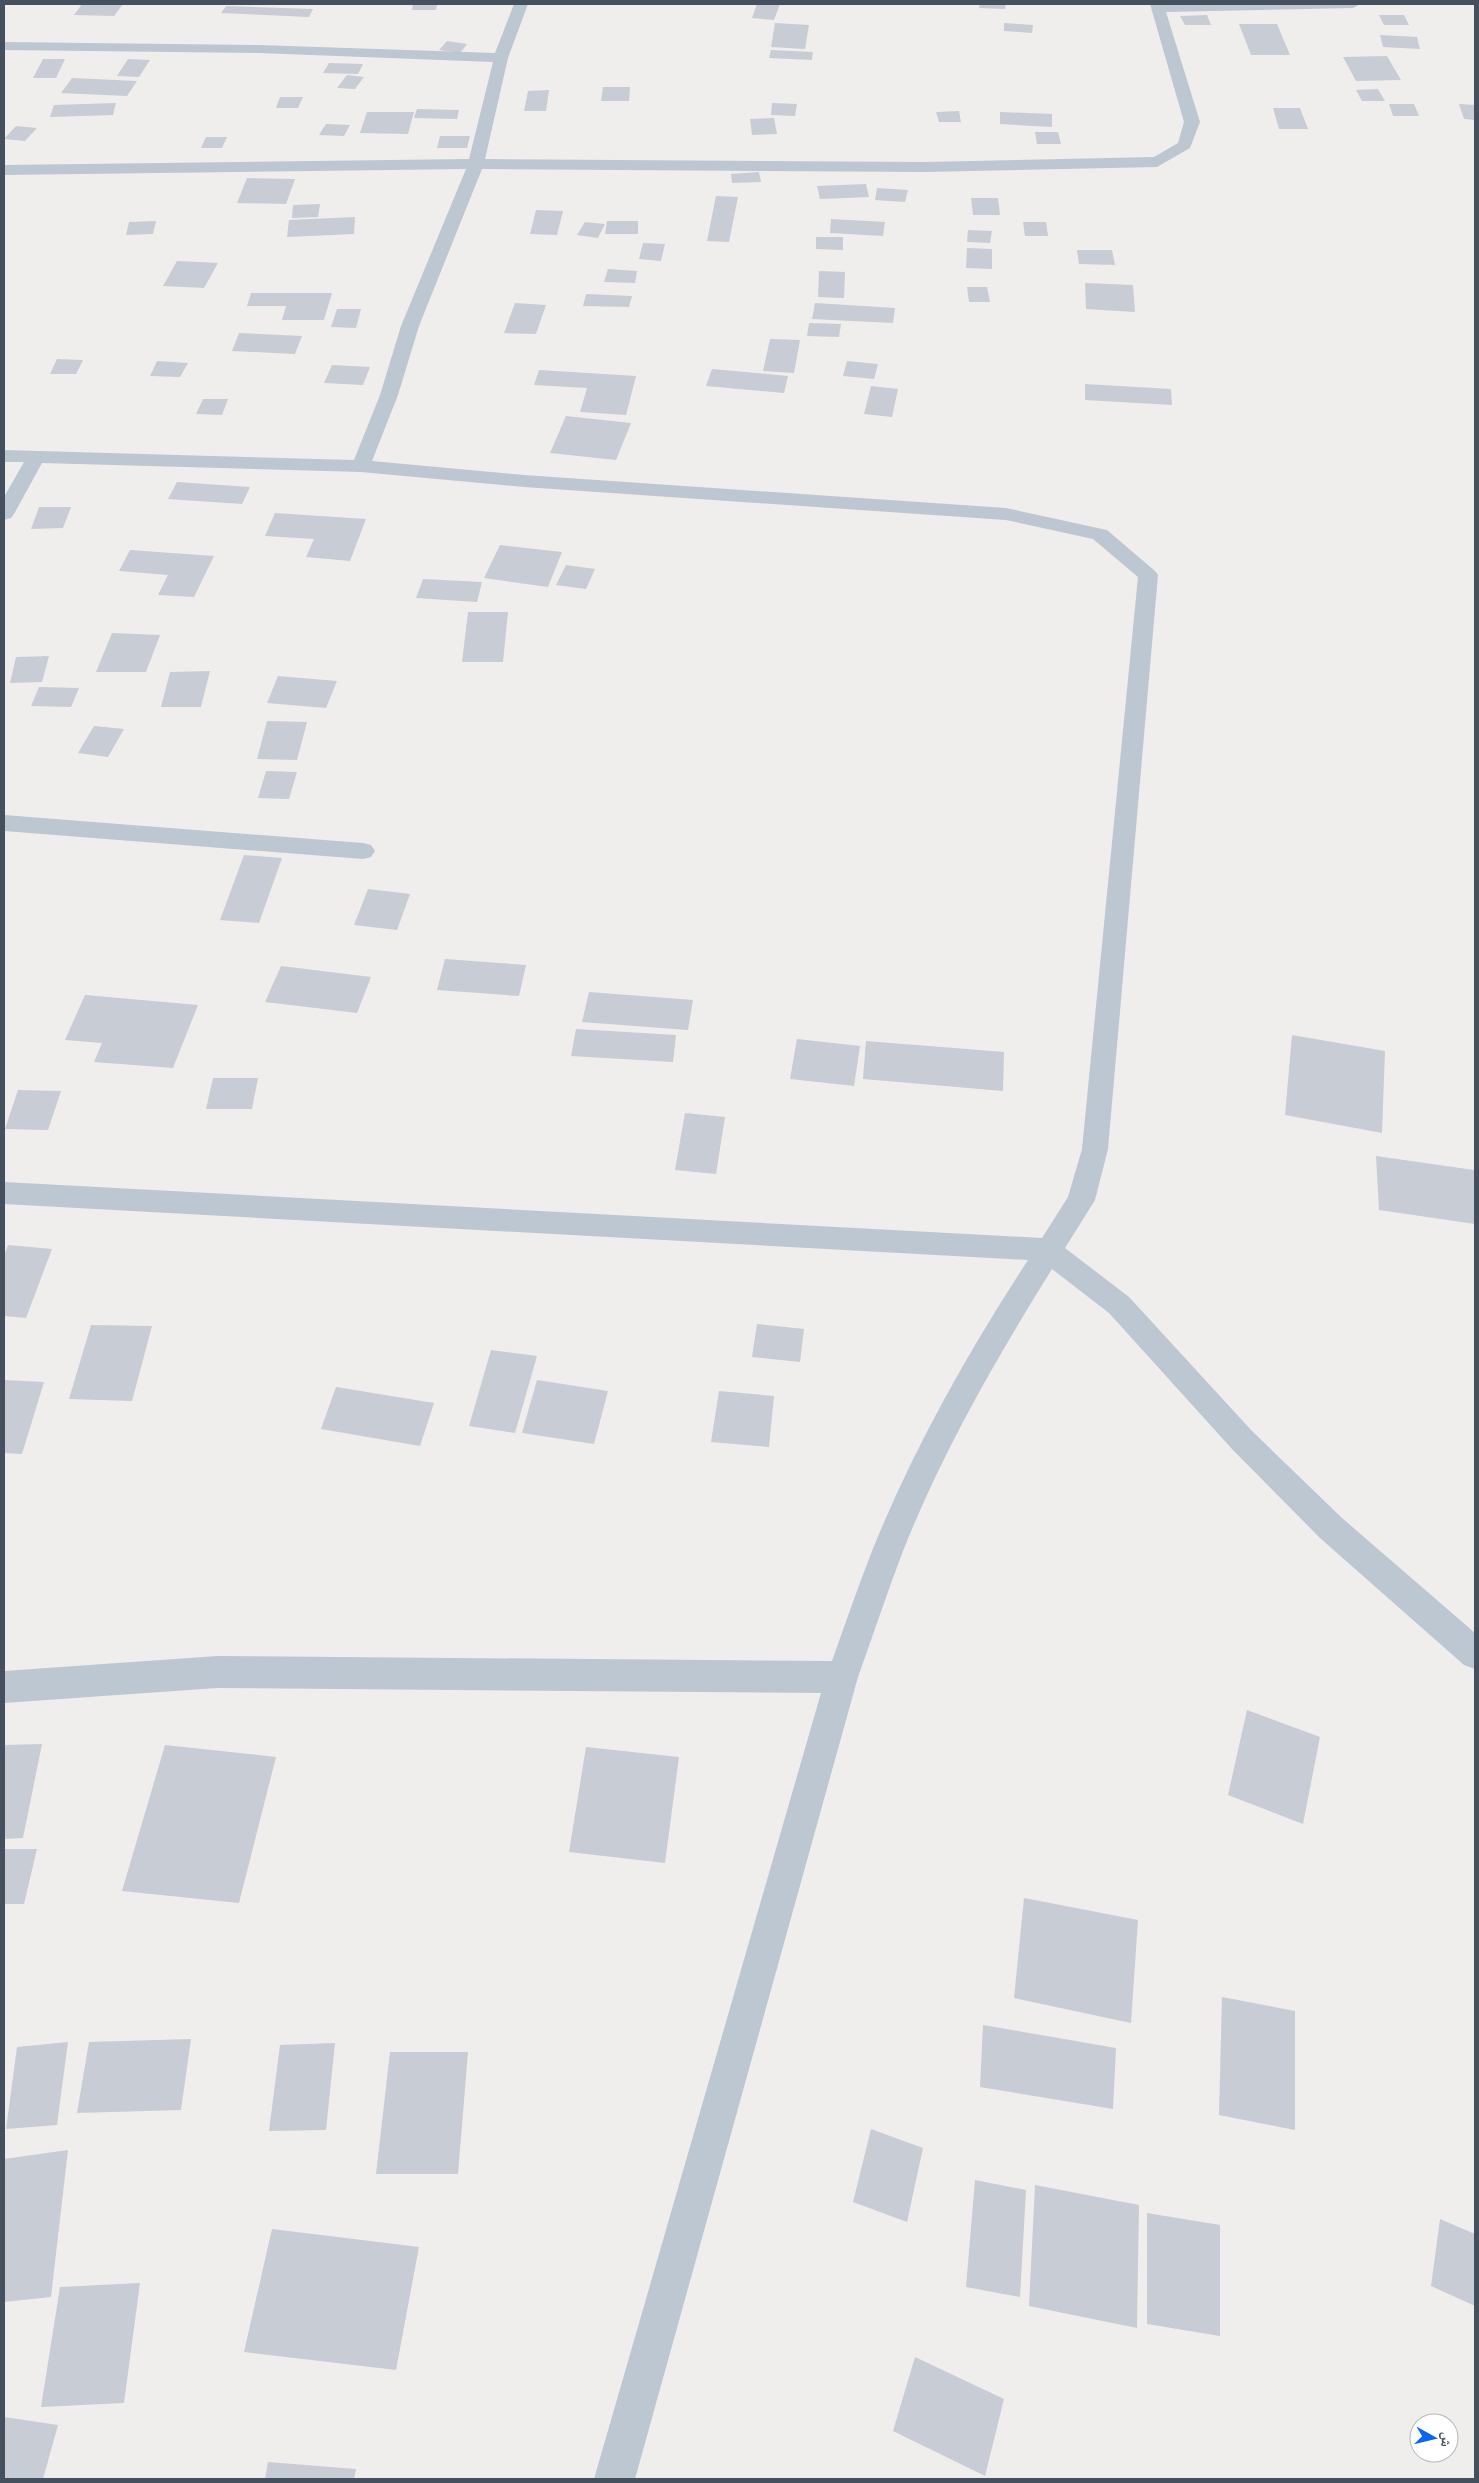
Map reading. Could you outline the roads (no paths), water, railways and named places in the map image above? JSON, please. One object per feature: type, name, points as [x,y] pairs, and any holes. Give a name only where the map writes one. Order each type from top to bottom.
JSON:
[{"type":"street","points":[[361,466],[389,396],[410,326],[437,258],[472,180],[501,58],[521,4]]},
{"type":"street","points":[[4,170],[476,164],[925,166],[1157,162],[1185,145],[1192,122],[1158,6],[1353,4]]},
{"type":"street","points":[[4,46],[229,48],[501,58]]},
{"type":"street","points":[[4,456],[361,466],[534,482],[1006,514],[1100,534],[1148,575],[1095,1149],[1081,1200],[994,1337],[939,1438],[888,1550],[842,1677],[615,2479]]},
{"type":"street","points":[[4,514],[36,457]]},
{"type":"street","points":[[4,823],[363,851]]},
{"type":"street","points":[[4,1192],[1048,1250],[1119,1305],[1242,1440],[1331,1528],[1475,1654]]},
{"type":"street","points":[[4,1687],[217,1672],[842,1677]]}]
